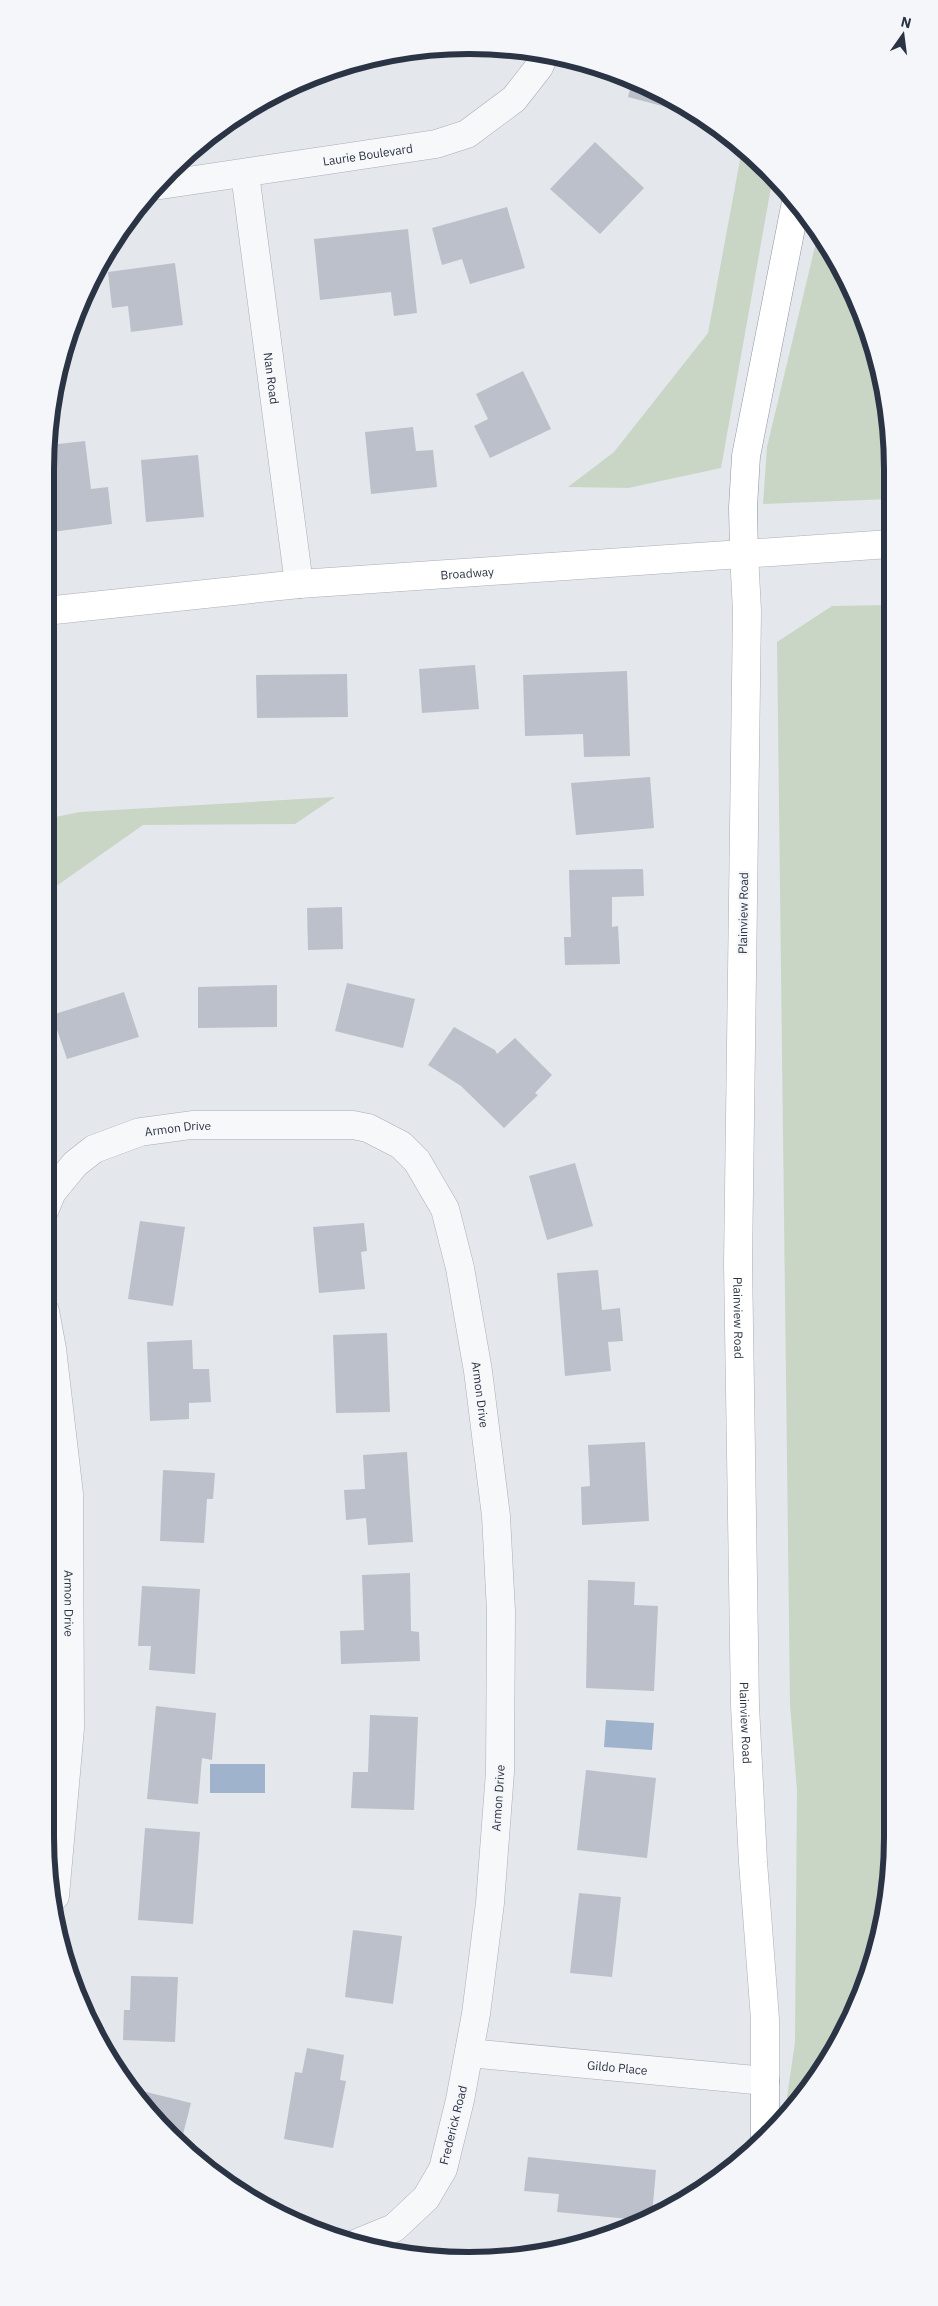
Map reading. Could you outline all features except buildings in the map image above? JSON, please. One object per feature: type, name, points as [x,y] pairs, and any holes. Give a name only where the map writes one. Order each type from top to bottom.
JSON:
[{"type":"main road","name":"Plainview Road","points":[[766,2128],[765,2019],[753,1862],[745,1706],[738,1273],[747,611],[743,507],[746,456],[794,211]]},
{"type":"main road","name":"Broadway","points":[[54,610],[299,584],[884,544]]},
{"type":"street","name":"Laurie Boulevard","points":[[167,184],[436,144],[467,134],[514,99],[540,67],[542,61]]},
{"type":"street","name":"Nan Road","points":[[245,174],[299,584]]},
{"type":"street","name":"Armon Drive","points":[[54,1190],[75,1164],[94,1149],[140,1132],[192,1125],[353,1125],[368,1128],[401,1145],[417,1161],[445,1209],[460,1268],[478,1371],[496,1516],[502,1611],[500,1772],[490,1903],[469,2053]]},
{"type":"street","name":"Armon Drive","points":[[54,1367],[69,1494],[70,1728],[56,1881]]},
{"type":"street","name":"Gildo Place","points":[[469,2053],[765,2082]]},
{"type":"street","name":"Frederick Road","points":[[367,2239],[394,2228],[426,2198],[442,2169],[469,2053]]},
{"type":"green space","points":[[741,155],[771,184],[721,468],[628,488],[568,487],[614,452],[708,333]]},
{"type":"green space","points":[[816,241],[829,261],[853,310],[870,362],[881,415],[884,499],[763,504],[767,447]]},
{"type":"green space","points":[[884,605],[884,1837],[881,1891],[876,1918],[870,1944],[853,1996],[829,2045],[786,2105],[795,2042],[797,1790],[790,1705],[777,642],[832,606]]},
{"type":"green space","points":[[335,797],[295,824],[143,825],[54,888],[54,817],[80,812]]},
{"type":"water","points":[[606,1720],[654,1723],[652,1750],[604,1747]]},
{"type":"water","points":[[210,1764],[265,1764],[265,1793],[210,1793]]}]
